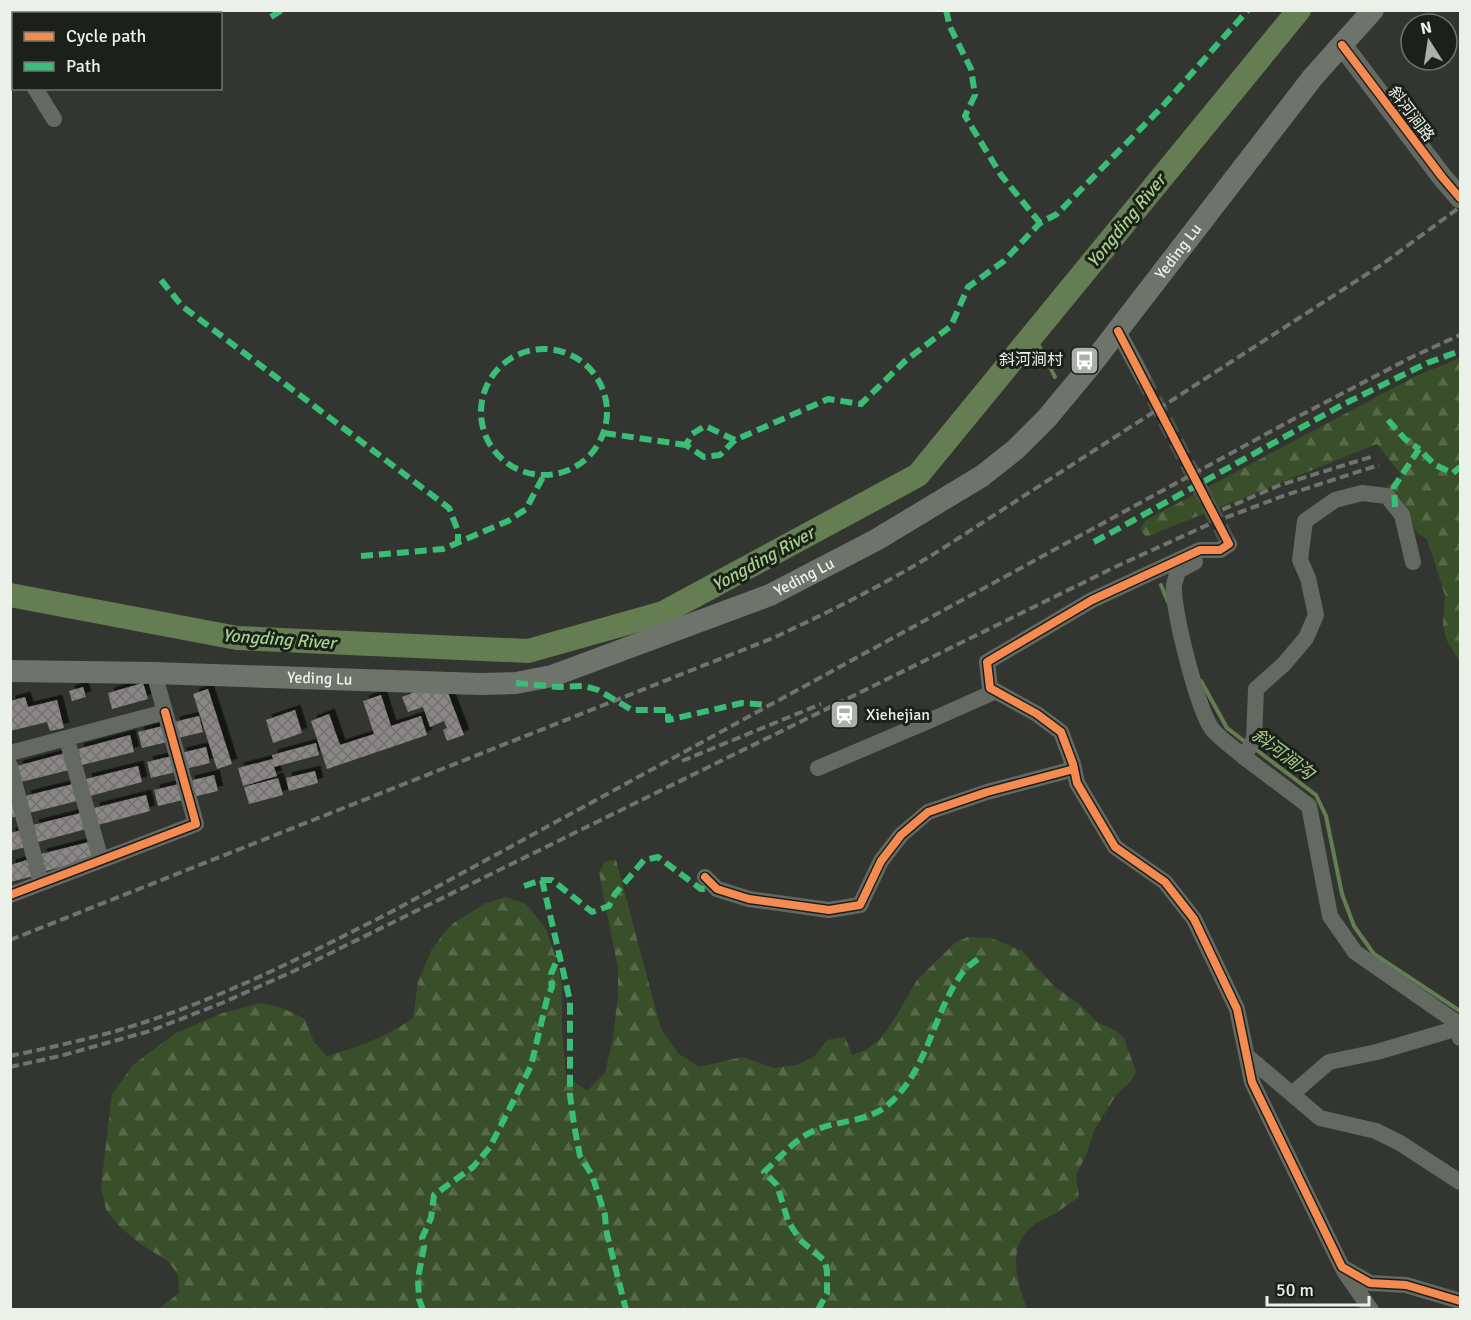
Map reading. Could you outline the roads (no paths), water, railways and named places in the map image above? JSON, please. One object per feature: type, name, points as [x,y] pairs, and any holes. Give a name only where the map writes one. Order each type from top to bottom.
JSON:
[{"type":"main road","name":"Yeding Lu","points":[[10,671],[154,673],[480,684],[516,683],[552,676],[770,595],[876,540],[982,476],[1016,449],[1047,418],[1118,331],[1313,77],[1373,10]]},
{"type":"street","name":"斜河涧路","points":[[1342,45],[1442,177],[1461,198]]},
{"type":"street","points":[[36,90],[54,119]]},
{"type":"street","points":[[1118,331],[1143,378]]},
{"type":"street","points":[[1248,749],[1256,689],[1284,664],[1306,638],[1316,615],[1308,578],[1299,560],[1305,521],[1335,500],[1362,493],[1387,496],[1402,515],[1413,562]]},
{"type":"street","points":[[1292,1094],[1329,1062],[1459,1033],[1456,1022],[1355,952],[1330,916],[1310,806],[1248,749],[1212,729],[1188,662],[1175,604],[1174,584],[1178,571],[1224,547],[1200,550],[1092,600],[987,662],[990,688],[1037,714],[1060,732],[1077,783],[1115,848],[1165,882],[1194,919],[1237,1009],[1252,1082],[1342,1268],[1371,1310]]},
{"type":"street","points":[[10,895],[196,824],[154,673]]},
{"type":"street","points":[[818,768],[996,691]]},
{"type":"street","points":[[10,753],[67,740],[165,712]]},
{"type":"street","points":[[67,740],[101,860]]},
{"type":"street","points":[[10,766],[41,883]]},
{"type":"street","points":[[705,877],[717,889],[749,899],[829,910],[860,905],[881,861],[901,836],[928,812],[987,792],[1074,769]]},
{"type":"street","points":[[1247,1056],[1320,1118],[1376,1131],[1400,1143],[1461,1182]]},
{"type":"street","points":[[1342,1268],[1370,1283],[1406,1285],[1461,1301]]},
{"type":"waterway","name":"Yongding River","points":[[10,595],[237,638],[528,651],[663,613],[918,475],[1299,10]]},
{"type":"waterway","name":"斜河涧沟","points":[[1033,334],[1055,377]]},
{"type":"waterway","name":"斜河涧沟","points":[[1161,585],[1168,602]]},
{"type":"waterway","name":"斜河涧沟","points":[[1201,681],[1227,728],[1248,744]]},
{"type":"waterway","name":"斜河涧沟","points":[[1254,748],[1316,795],[1326,816],[1342,894],[1354,926],[1374,954],[1460,1011]]},
{"type":"tunnel","points":[[1143,378],[1229,544]]},
{"type":"railway","points":[[10,940],[773,638],[840,606],[948,545],[1384,263],[1460,207]]},
{"type":"railway","points":[[10,1056],[114,1031],[180,1010],[241,985],[332,942],[391,912],[1301,415],[1412,357],[1460,335]]},
{"type":"railway","points":[[1210,515],[1280,485],[1374,456]]},
{"type":"railway","points":[[10,1067],[150,1031],[222,1003],[294,971],[1115,567],[1214,522],[1283,496],[1379,465]]},
{"type":"railway","points":[[682,761],[821,704]]},
{"type":"place","name":"斜河涧村","points":[[1084,360]]},
{"type":"place","name":"Xiehejian","points":[[845,715]]}]
